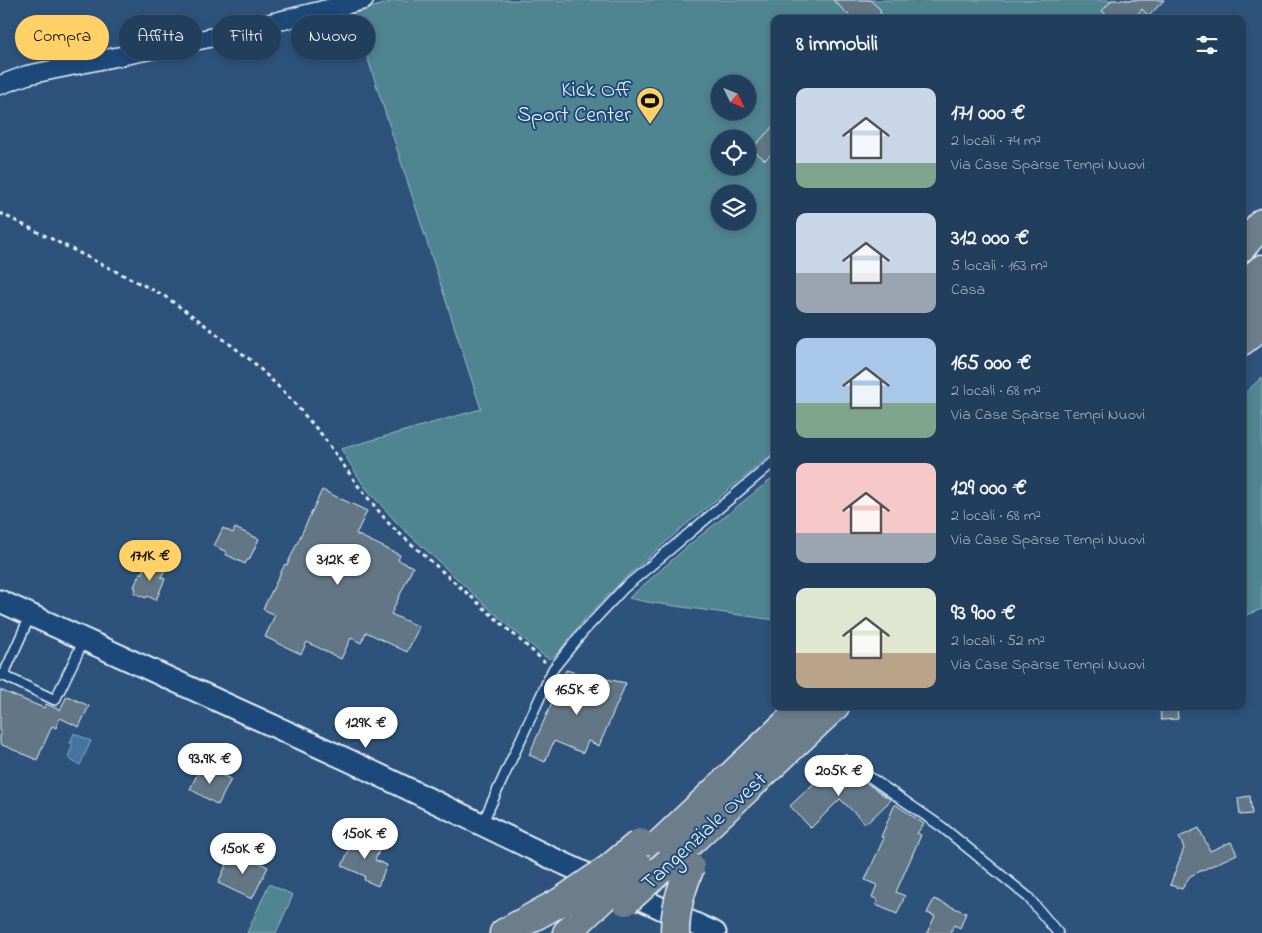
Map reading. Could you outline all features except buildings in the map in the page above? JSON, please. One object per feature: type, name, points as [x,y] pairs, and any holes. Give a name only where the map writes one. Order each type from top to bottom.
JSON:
[{"type":"highway","points":[[1246,242],[1262,223]]},
{"type":"highway","points":[[1246,284],[1262,269]]},
{"type":"highway","points":[[1246,314],[1262,300]]},
{"type":"highway","points":[[1246,338],[1262,325]]},
{"type":"highway","name":"Tangenziale Ovest","points":[[662,857],[801,710]]},
{"type":"highway","name":"Tangenziale Ovest","points":[[587,926],[662,857],[830,710]]},
{"type":"highway","points":[[504,933],[562,901],[610,868],[662,857],[698,853],[711,837],[831,724],[838,710]]},
{"type":"highway","points":[[662,857],[681,889],[676,907],[675,933]]},
{"type":"street","points":[[0,85],[28,75],[214,37],[364,0]]},
{"type":"street","points":[[0,602],[348,760],[715,933]]},
{"type":"lane","points":[[482,824],[553,669],[582,633],[624,588],[771,464]]},
{"type":"lane","points":[[30,616],[2,675],[55,700],[84,640]]},
{"type":"lane","points":[[845,760],[942,827],[1028,897],[1058,933]]},
{"type":"path","points":[[0,212],[163,295],[252,361],[286,394],[322,435],[359,487],[391,526],[553,669]]},
{"type":"green space","points":[[397,0],[1164,0],[1150,15],[771,15],[771,455],[683,527],[623,580],[582,622],[558,653],[550,659],[494,613],[397,523],[364,486],[341,449],[481,409],[368,60],[375,60],[375,15],[354,15],[353,13]]},
{"type":"green space","points":[[1262,377],[1262,609],[1246,615],[1246,392]]},
{"type":"green space","points":[[771,479],[771,619],[629,598],[689,545]]},
{"type":"green space","points":[[269,884],[293,895],[276,933],[247,933]]},
{"type":"water","points":[[74,733],[91,741],[80,765],[70,760],[68,756],[73,745],[70,743]]},
{"type":"place","name":"Kick Off Sport Center","points":[[650,125]]}]
